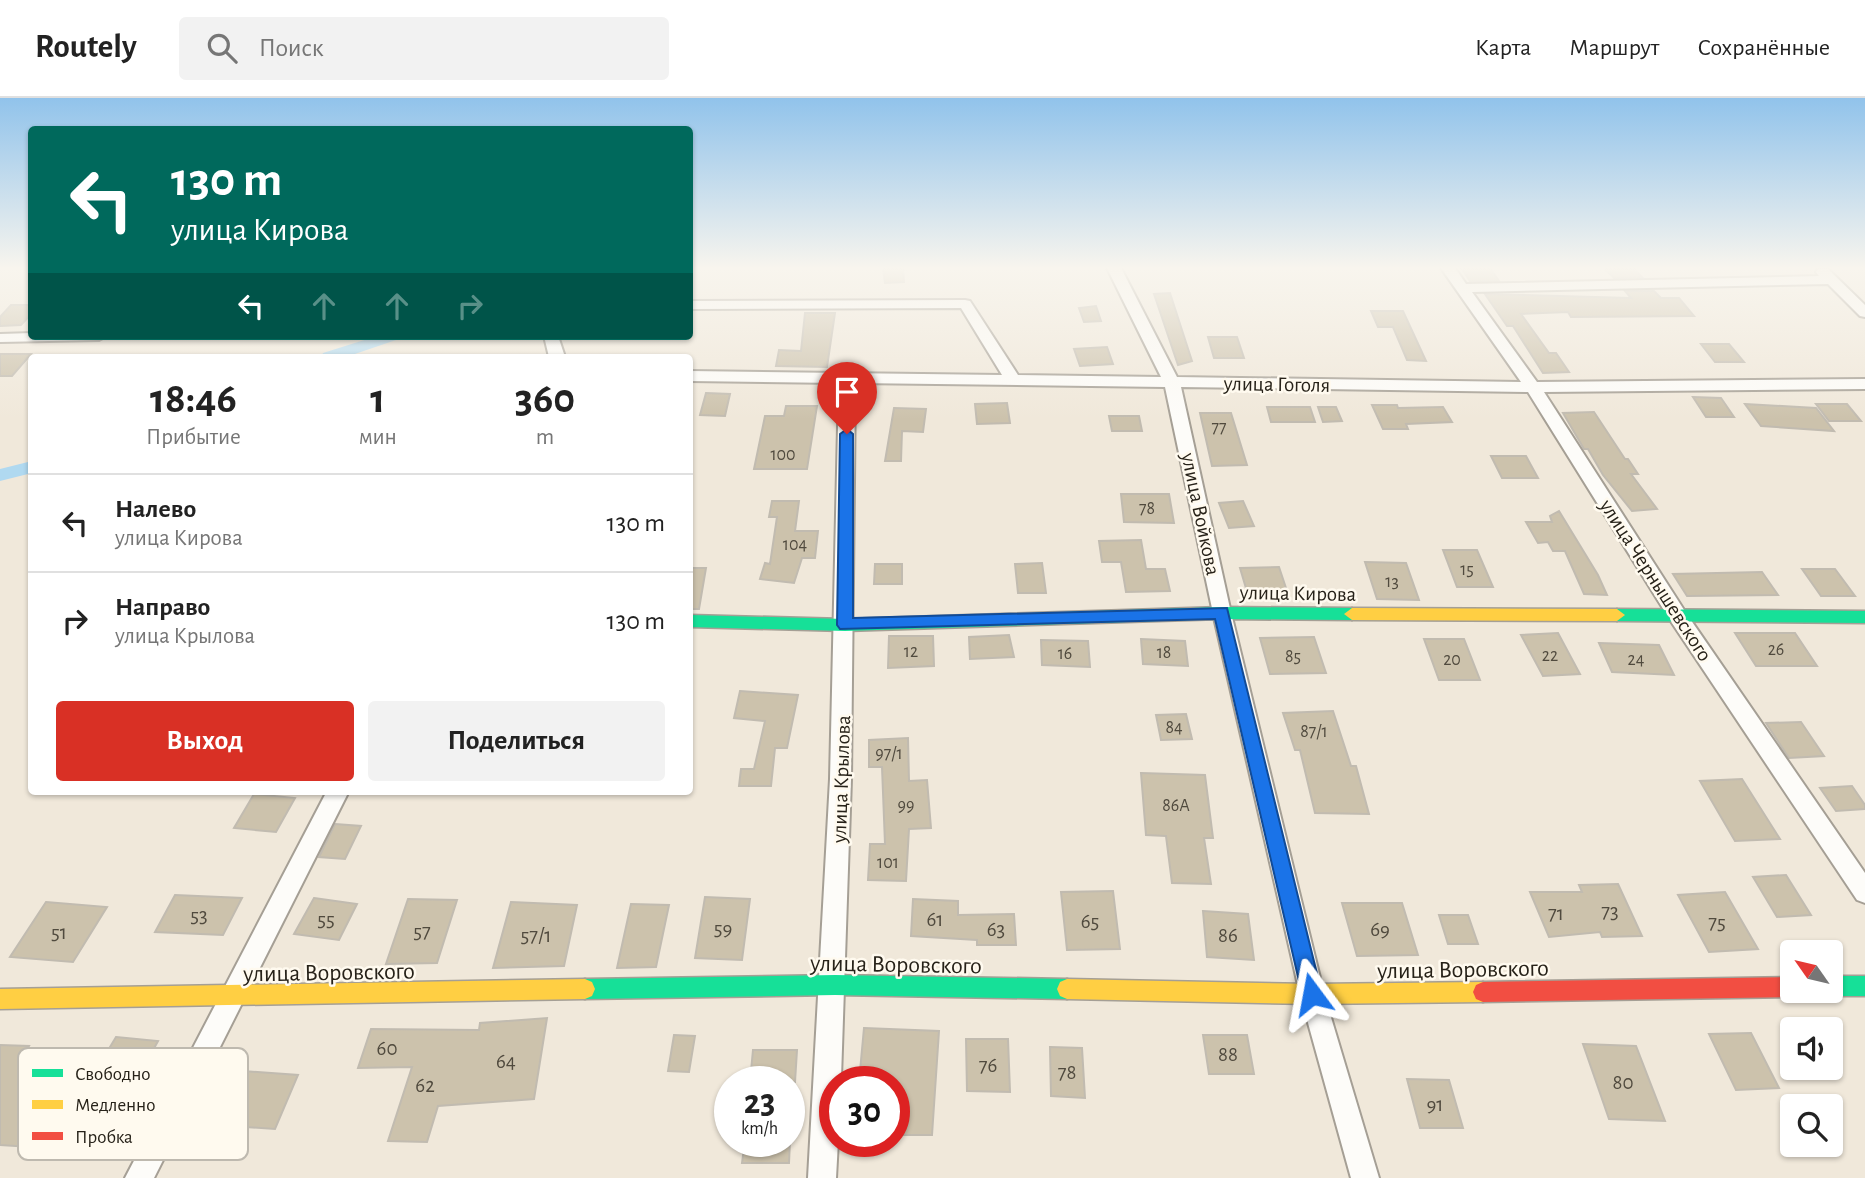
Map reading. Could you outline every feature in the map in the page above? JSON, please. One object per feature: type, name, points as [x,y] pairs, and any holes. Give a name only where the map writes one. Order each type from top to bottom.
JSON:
[{"type":"main road","name":"улица Кирова","points":[[693,621],[845,625],[1222,613],[1679,618],[1865,617]]},
{"type":"main road","name":"улица Воровского","points":[[0,999],[835,985],[1312,994],[1780,987]]},
{"type":"main road","points":[[1843,986],[1865,986]]},
{"type":"street","points":[[974,318],[1014,382]]},
{"type":"street","name":"улица Войкова","points":[[1139,318],[1172,383],[1222,613],[1312,994],[1365,1178]]},
{"type":"street","name":"улица Чернышевского","points":[[1484,318],[1533,387],[1679,618],[1865,892]]},
{"type":"street","points":[[0,338],[28,337]]},
{"type":"street","name":"улица Гоголя","points":[[693,376],[1533,387],[1865,384]]},
{"type":"street","name":"улица Крылова","points":[[822,1178],[835,985],[845,625],[847,379]]},
{"type":"street","points":[[207,1048],[336,795]]},
{"type":"street","points":[[139,1178],[148,1160]]},
{"type":"building","points":[[0,318],[27,318],[21,325],[0,326]]},
{"type":"building","points":[[804,318],[834,318],[827,367],[776,366],[779,350],[801,351]]},
{"type":"building","points":[[1083,318],[1100,318],[1101,321],[1084,322]]},
{"type":"building","points":[[1162,318],[1178,318],[1192,361],[1178,365]]},
{"type":"building","points":[[1374,318],[1406,318],[1426,361],[1407,360],[1393,327],[1378,327]]},
{"type":"building","points":[[1502,318],[1524,318],[1549,353],[1556,353],[1569,372],[1543,373],[1513,326],[1507,326]]},
{"type":"building","points":[[1208,337],[1237,337],[1244,358],[1214,358]]},
{"type":"building","points":[[1701,344],[1729,344],[1744,362],[1715,362]]},
{"type":"building","points":[[1107,347],[1113,364],[1080,366],[1074,349]]},
{"type":"building","points":[[0,354],[28,354],[12,376],[0,376]]},
{"type":"building","points":[[706,393],[730,394],[725,416],[700,415]]},
{"type":"building","points":[[1693,397],[1721,398],[1734,417],[1706,417]]},
{"type":"building","points":[[1007,403],[1010,423],[977,424],[975,404]]},
{"type":"building","points":[[1745,404],[1816,408],[1834,431],[1761,426]]},
{"type":"building","points":[[1816,404],[1847,404],[1861,421],[1829,421]]},
{"type":"building","points":[[1372,405],[1397,405],[1398,408],[1443,407],[1452,422],[1406,424],[1408,429],[1383,429]]},
{"type":"building","points":[[786,406],[817,406],[807,469],[754,469],[765,416],[784,416]]},
{"type":"building","points":[[1267,407],[1310,407],[1315,422],[1271,422]]},
{"type":"building","points":[[1318,407],[1336,407],[1342,421],[1323,422]]},
{"type":"building","points":[[894,408],[926,409],[923,432],[902,431],[901,461],[885,461]]},
{"type":"building","points":[[1594,412],[1638,474],[1631,474],[1657,509],[1632,511],[1603,475],[1588,449],[1584,449],[1563,413]]},
{"type":"building","points":[[1200,413],[1231,413],[1247,465],[1212,466]]},
{"type":"building","points":[[1109,416],[1139,416],[1142,431],[1112,431]]},
{"type":"building","points":[[1491,456],[1526,456],[1538,478],[1502,478]]},
{"type":"building","points":[[1121,494],[1169,494],[1174,523],[1124,522]]},
{"type":"building","points":[[772,501],[799,501],[795,531],[818,531],[815,558],[802,558],[794,583],[760,579],[765,563],[770,564],[777,517],[769,517]]},
{"type":"building","points":[[1243,501],[1254,526],[1229,528],[1219,503]]},
{"type":"building","points":[[1559,511],[1598,575],[1607,595],[1584,594],[1565,551],[1553,551],[1548,542],[1538,543],[1526,522],[1552,522],[1550,516]]},
{"type":"building","points":[[1141,540],[1146,569],[1165,569],[1170,591],[1126,592],[1121,562],[1102,562],[1099,541]]},
{"type":"building","points":[[1443,550],[1477,550],[1493,587],[1457,587]]},
{"type":"building","points":[[1365,562],[1406,563],[1419,600],[1377,599]]},
{"type":"building","points":[[1042,563],[1046,593],[1018,593],[1015,564]]},
{"type":"building","points":[[875,564],[902,564],[902,584],[874,584]]},
{"type":"building","points":[[1279,567],[1288,594],[1248,595],[1240,568]]},
{"type":"building","points":[[693,568],[706,568],[699,609],[693,609]]},
{"type":"building","points":[[1802,569],[1835,569],[1855,596],[1821,596]]},
{"type":"building","points":[[1762,572],[1778,595],[1687,596],[1673,574]]},
{"type":"building","points":[[1558,633],[1580,674],[1543,676],[1521,635]]},
{"type":"building","points":[[1735,633],[1795,633],[1817,666],[1756,666]]},
{"type":"building","points":[[1009,635],[1014,657],[970,659],[969,637]]},
{"type":"building","points":[[889,636],[933,636],[934,666],[888,668]]},
{"type":"building","points":[[1314,637],[1326,673],[1270,674],[1260,638]]},
{"type":"building","points":[[1141,639],[1185,641],[1188,666],[1143,664]]},
{"type":"building","points":[[1424,639],[1464,639],[1480,680],[1439,680]]},
{"type":"building","points":[[1041,640],[1088,641],[1090,667],[1042,665]]},
{"type":"building","points":[[1599,643],[1659,645],[1674,675],[1612,672]]},
{"type":"building","points":[[740,691],[798,695],[787,748],[775,748],[771,786],[739,786],[741,769],[754,769],[765,721],[734,718]]},
{"type":"building","points":[[1333,711],[1351,766],[1356,766],[1369,814],[1315,813],[1300,750],[1295,750],[1283,713]]},
{"type":"building","points":[[1186,714],[1192,739],[1161,740],[1156,715]]},
{"type":"building","points":[[1801,722],[1824,756],[1789,758],[1766,723]]},
{"type":"building","points":[[908,738],[909,781],[927,780],[931,828],[909,829],[906,881],[868,880],[870,844],[885,844],[882,767],[869,767],[869,740]]},
{"type":"building","points":[[1141,773],[1205,775],[1213,838],[1204,838],[1211,884],[1172,883],[1166,836],[1146,835]]},
{"type":"building","points":[[1742,779],[1780,839],[1735,841],[1700,781]]},
{"type":"building","points":[[1852,786],[1865,809],[1836,811],[1820,788]]},
{"type":"building","points":[[253,795],[295,798],[276,832],[234,828]]},
{"type":"building","points":[[335,824],[361,826],[345,859],[319,857]]},
{"type":"building","points":[[1786,875],[1811,915],[1777,917],[1753,877]]},
{"type":"building","points":[[1618,884],[1642,936],[1602,937],[1600,932],[1549,937],[1530,892],[1582,892],[1579,885]]},
{"type":"building","points":[[1113,891],[1120,949],[1067,950],[1061,892]]},
{"type":"building","points":[[1725,892],[1758,949],[1709,952],[1678,895]]},
{"type":"building","points":[[175,895],[242,898],[223,935],[155,932]]},
{"type":"building","points":[[705,897],[750,899],[742,960],[695,958]]},
{"type":"building","points":[[314,898],[357,904],[339,940],[294,934]]},
{"type":"building","points":[[408,899],[457,900],[437,963],[386,964]]},
{"type":"building","points":[[913,899],[958,901],[958,915],[1014,914],[1016,945],[977,945],[977,940],[911,936]]},
{"type":"building","points":[[46,902],[107,907],[73,962],[10,957]]},
{"type":"building","points":[[511,902],[577,905],[564,966],[493,968]]},
{"type":"building","points":[[1342,903],[1402,903],[1418,955],[1357,956]]},
{"type":"building","points":[[631,904],[669,905],[656,967],[617,968]]},
{"type":"building","points":[[1203,911],[1248,914],[1254,960],[1207,957]]},
{"type":"building","points":[[1439,915],[1468,915],[1478,944],[1448,944]]},
{"type":"building","points":[[547,1018],[534,1099],[438,1106],[427,1142],[388,1141],[412,1067],[358,1068],[371,1029],[479,1030],[480,1023]]},
{"type":"building","points":[[864,1028],[939,1031],[932,1135],[910,1135],[910,1066],[860,1066]]},
{"type":"building","points":[[1751,1033],[1779,1088],[1736,1090],[1709,1034]]},
{"type":"building","points":[[674,1035],[695,1036],[689,1072],[668,1071]]},
{"type":"building","points":[[1203,1035],[1247,1035],[1254,1074],[1209,1074]]},
{"type":"building","points":[[116,1037],[158,1041],[154,1048],[109,1048]]},
{"type":"building","points":[[966,1039],[1008,1039],[1010,1092],[967,1091]]},
{"type":"building","points":[[1583,1044],[1636,1046],[1665,1121],[1609,1119]]},
{"type":"building","points":[[0,1045],[29,1046],[18,1048],[18,1146],[0,1145]]},
{"type":"building","points":[[1050,1047],[1082,1048],[1085,1098],[1051,1096]]},
{"type":"building","points":[[753,1050],[797,1050],[796,1066],[752,1066]]},
{"type":"building","points":[[248,1071],[298,1075],[275,1129],[248,1127]]},
{"type":"building","points":[[1407,1079],[1449,1080],[1463,1128],[1420,1128]]},
{"type":"building","points":[[743,1157],[789,1157],[789,1163],[742,1163]]},
{"type":"waterway","points":[[338,354],[381,340]]},
{"type":"waterway","points":[[0,475],[28,468]]},
{"type":"traffic: fast","points":[[693,621],[845,625],[1222,613],[1352,614]]},
{"type":"traffic: fast","points":[[1617,615],[1865,617]]},
{"type":"traffic: fast","points":[[585,989],[835,985],[1067,989]]},
{"type":"traffic: fast","points":[[1843,986],[1865,986]]},
{"type":"traffic: slow","points":[[1352,614],[1617,615]]},
{"type":"traffic: slow","points":[[0,999],[585,989]]},
{"type":"traffic: slow","points":[[1067,989],[1312,994],[1483,992]]},
{"type":"traffic: jam","points":[[1483,992],[1780,987]]},
{"type":"route","points":[[847,434],[845,625],[1222,613],[1312,994]]}]
